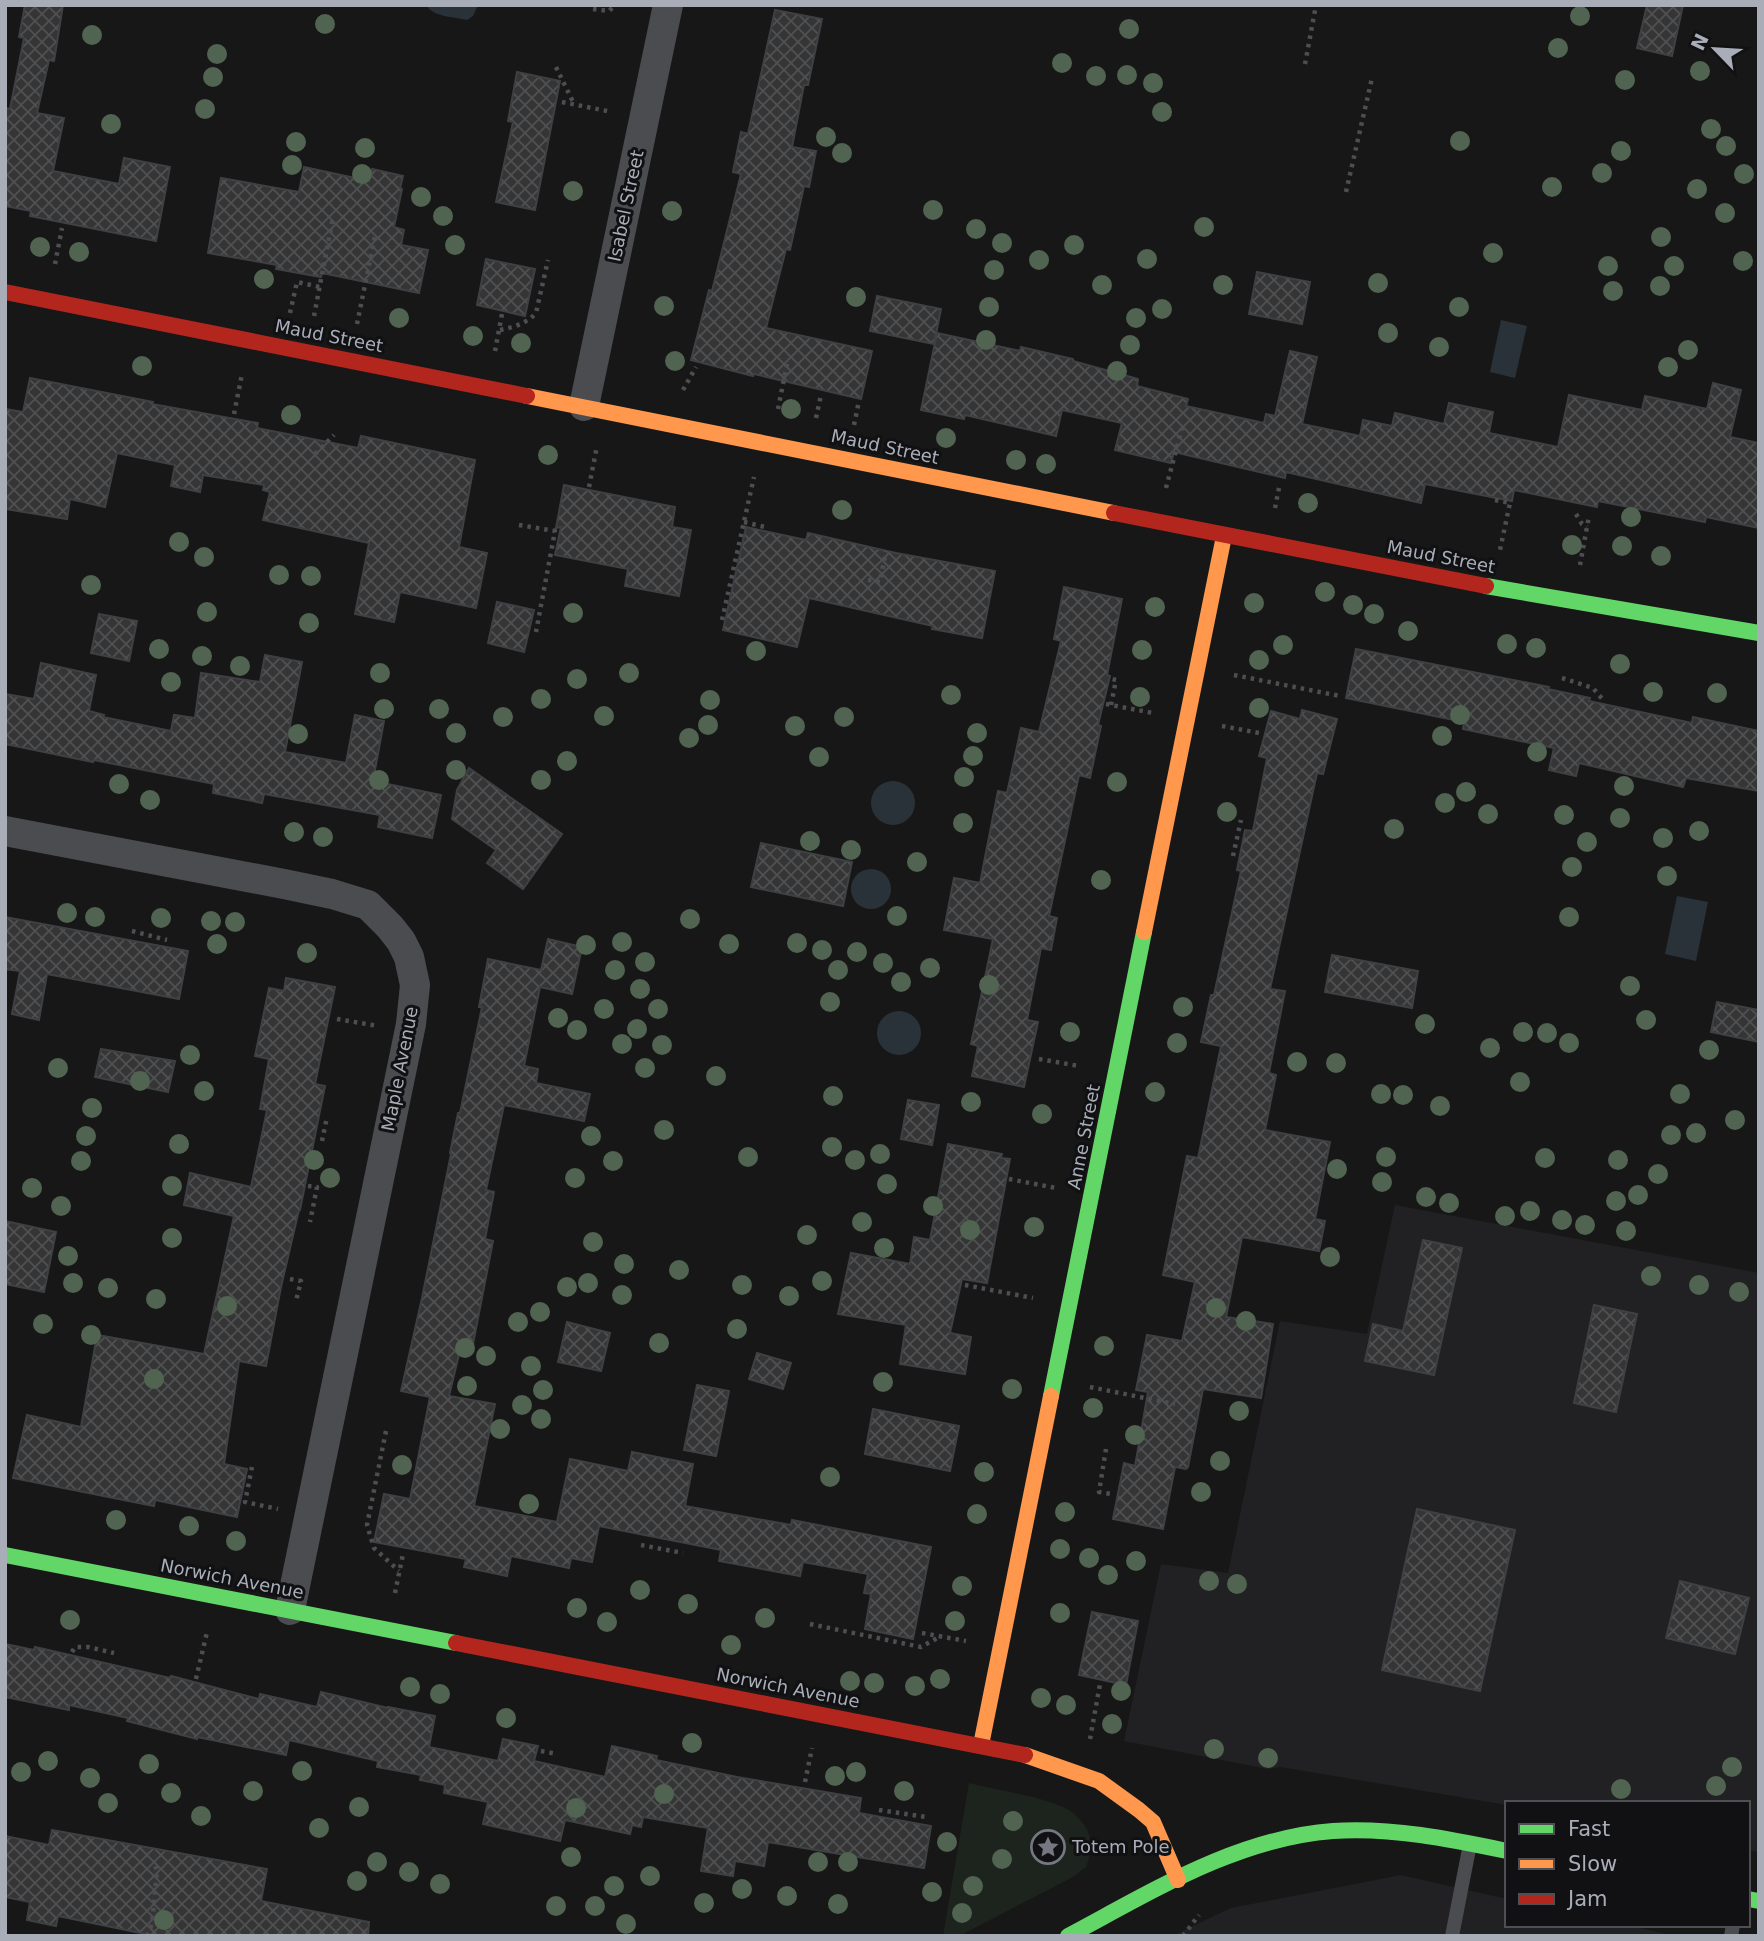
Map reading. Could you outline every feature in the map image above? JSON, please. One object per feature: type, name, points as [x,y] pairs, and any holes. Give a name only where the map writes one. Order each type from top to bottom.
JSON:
[{"type":"street","name":"Isabel Street","points":[[584,407],[668,5]]},
{"type":"street","name":"Maud Street","points":[[5,292],[1224,536],[1507,590],[1759,633]]},
{"type":"street","name":"Anne Street","points":[[981,1745],[1224,536]]},
{"type":"street","name":"Maple Avenue","points":[[5,831],[284,884],[368,905],[401,941],[409,957],[415,985],[411,1024],[290,1610]]},
{"type":"street","name":"Norwich Avenue","points":[[5,1555],[1023,1754],[1099,1781],[1153,1822],[1178,1880]]},
{"type":"street","points":[[1068,1936],[1205,1865],[1254,1846],[1296,1836],[1322,1832],[1378,1831],[1423,1835],[1505,1851]]},
{"type":"lane","points":[[1452,1936],[1471,1844]]},
{"type":"path","points":[[593,9],[609,11],[615,5]]},
{"type":"path","points":[[1305,64],[1316,5]]},
{"type":"path","points":[[556,67],[574,104]]},
{"type":"path","points":[[1346,192],[1372,78]]},
{"type":"path","points":[[562,102],[620,113]]},
{"type":"path","points":[[312,327],[333,217]]},
{"type":"path","points":[[52,275],[62,228]]},
{"type":"path","points":[[355,336],[375,236]]},
{"type":"path","points":[[500,330],[515,327],[536,313],[548,260]]},
{"type":"path","points":[[288,323],[297,282],[320,287]]},
{"type":"path","points":[[533,294],[540,296]]},
{"type":"path","points":[[495,352],[502,314]]},
{"type":"path","points":[[776,420],[786,365]]},
{"type":"path","points":[[677,400],[696,367]]},
{"type":"path","points":[[814,428],[821,395]]},
{"type":"path","points":[[852,436],[859,401]]},
{"type":"path","points":[[1163,498],[1182,428]]},
{"type":"path","points":[[315,454],[334,435]]},
{"type":"path","points":[[722,620],[761,442]]},
{"type":"path","points":[[1495,500],[1510,503],[1500,550]]},
{"type":"path","points":[[1576,514],[1587,527]]},
{"type":"path","points":[[1580,565],[1589,516]]},
{"type":"path","points":[[744,522],[765,527]]},
{"type":"path","points":[[519,525],[555,531],[536,632]]},
{"type":"path","points":[[868,580],[880,582],[886,551]]},
{"type":"path","points":[[1224,673],[1340,696]]},
{"type":"path","points":[[1562,678],[1593,688],[1604,701]]},
{"type":"path","points":[[1112,679],[1116,680],[1109,705],[1187,720]]},
{"type":"path","points":[[1213,725],[1259,733]]},
{"type":"path","points":[[1233,856],[1241,820]]},
{"type":"path","points":[[132,931],[167,940]]},
{"type":"path","points":[[337,1019],[378,1026]]},
{"type":"path","points":[[323,1142],[327,1117]]},
{"type":"path","points":[[1009,1179],[1092,1195]]},
{"type":"path","points":[[308,1186],[317,1187],[310,1222]]},
{"type":"path","points":[[290,1279],[301,1281],[296,1301]]},
{"type":"path","points":[[965,1285],[1070,1305]]},
{"type":"path","points":[[1089,1387],[1175,1404]]},
{"type":"path","points":[[386,1431],[367,1525],[374,1548],[400,1572]]},
{"type":"path","points":[[1106,1449],[1099,1492],[1111,1494]]},
{"type":"path","points":[[252,1467],[245,1503],[284,1511]]},
{"type":"path","points":[[641,1545],[684,1553]]},
{"type":"path","points":[[394,1597],[403,1553]]},
{"type":"path","points":[[810,1624],[920,1647],[941,1636]]},
{"type":"path","points":[[196,1679],[208,1627]]},
{"type":"path","points":[[72,1652],[75,1647],[82,1646],[114,1653]]},
{"type":"path","points":[[1090,1741],[1100,1684]]},
{"type":"path","points":[[805,1782],[813,1748]]},
{"type":"path","points":[[541,1751],[557,1754]]},
{"type":"path","points":[[879,1810],[926,1817]]},
{"type":"path","points":[[147,1936],[152,1924],[157,1870],[154,1864]]},
{"type":"path","points":[[1183,1936],[1199,1915]]},
{"type":"shaded area","points":[[426,5],[478,5],[473,16],[467,20],[439,14]]},
{"type":"shaded area","points":[[1501,320],[1527,326],[1515,378],[1490,372]]},
{"type":"shaded area","points":[[893,781],[902,782],[909,787],[914,794],[914,812],[909,819],[902,824],[893,825],[884,824],[877,819],[872,812],[871,803],[872,794],[877,787],[884,782]]},
{"type":"shaded area","points":[[871,869],[879,870],[885,875],[890,881],[890,897],[885,903],[879,908],[871,909],[863,908],[857,903],[852,897],[851,889],[852,881],[857,875],[863,870]]},
{"type":"shaded area","points":[[1677,896],[1708,902],[1696,961],[1665,954]]},
{"type":"shaded area","points":[[899,1011],[908,1012],[915,1017],[920,1024],[920,1042],[915,1049],[908,1054],[899,1055],[890,1054],[883,1049],[878,1042],[877,1033],[878,1024],[883,1017],[890,1012]]},
{"type":"shaded area","points":[[1395,1205],[1759,1273],[1759,1852],[1750,1850],[1750,1801],[1505,1801],[1505,1805],[1281,1767],[1268,1769],[1124,1741],[1161,1564],[1228,1573],[1280,1321],[1367,1334]]},
{"type":"shaded area","points":[[969,1783],[1035,1798],[1069,1810],[1080,1819],[1088,1831],[1090,1854],[1086,1867],[1071,1878],[959,1936],[943,1936]]},
{"type":"shaded area","points":[[1401,1875],[1505,1899],[1505,1927],[1636,1927],[1676,1936],[1176,1936],[1231,1908]]},
{"type":"building","points":[[25,5],[63,5],[54,61],[49,60],[37,113],[64,118],[53,171],[119,184],[124,158],[170,167],[156,241],[30,216],[31,211],[5,206],[5,108],[10,109],[24,38],[19,37]]},
{"type":"building","points":[[1647,5],[1683,5],[1672,56],[1637,48]]},
{"type":"building","points":[[775,10],[822,19],[808,85],[804,85],[792,147],[816,151],[809,187],[804,186],[790,250],[786,249],[766,328],[872,351],[861,399],[691,360],[709,290],[712,291],[741,174],[733,172],[741,132],[748,134]]},
{"type":"building","points":[[517,72],[560,81],[535,210],[496,202],[513,122],[508,121]]},
{"type":"building","points":[[304,167],[369,181],[372,169],[403,176],[394,227],[404,230],[401,245],[428,250],[419,293],[322,273],[321,277],[276,269],[277,265],[208,253],[221,178],[299,192]]},
{"type":"building","points":[[486,259],[535,269],[525,316],[477,305]]},
{"type":"building","points":[[1257,272],[1310,282],[1302,324],[1249,314]]},
{"type":"building","points":[[877,296],[941,309],[934,344],[870,331]]},
{"type":"building","points":[[937,333],[1073,359],[1138,379],[1137,386],[1188,399],[1186,406],[1264,423],[1266,414],[1275,416],[1290,351],[1317,357],[1302,424],[1360,436],[1363,420],[1392,426],[1395,413],[1444,424],[1449,403],[1493,412],[1489,433],[1558,447],[1569,395],[1642,410],[1645,396],[1707,409],[1713,383],[1741,390],[1730,437],[1759,443],[1759,528],[1706,517],[1705,522],[1598,501],[1597,507],[1514,490],[1512,501],[1425,484],[1421,503],[1286,472],[1285,478],[1174,452],[1171,463],[1115,450],[1122,423],[1062,410],[1056,436],[965,415],[964,419],[921,410]]},
{"type":"building","points":[[30,378],[258,423],[257,428],[358,448],[361,436],[475,460],[459,547],[487,553],[476,608],[400,592],[394,622],[355,614],[369,543],[263,520],[270,492],[263,490],[264,485],[203,475],[200,492],[171,486],[175,465],[117,453],[105,507],[70,499],[67,519],[5,509],[5,409],[23,412]]},
{"type":"building","points":[[564,485],[675,507],[672,527],[691,530],[679,596],[625,586],[628,569],[555,555],[561,527],[556,528]]},
{"type":"building","points":[[746,527],[806,540],[808,533],[995,571],[982,638],[932,629],[933,626],[809,598],[797,647],[723,630]]},
{"type":"building","points":[[1064,587],[1122,599],[1090,778],[1079,775],[1049,916],[1057,918],[1051,950],[1041,948],[1027,1020],[1038,1022],[1024,1087],[972,1076],[978,1046],[971,1044],[993,939],[944,930],[954,878],[980,883],[998,791],[1007,793],[1021,728],[1039,732],[1061,641],[1054,639]]},
{"type":"building","points":[[497,602],[534,610],[524,652],[488,643]]},
{"type":"building","points":[[99,614],[137,621],[129,661],[91,653]]},
{"type":"building","points":[[1356,649],[1549,687],[1548,689],[1590,698],[1589,701],[1692,723],[1693,717],[1759,731],[1759,791],[1686,778],[1683,787],[1579,763],[1576,776],[1549,770],[1554,748],[1463,729],[1464,722],[1346,698]]},
{"type":"building","points":[[265,655],[302,662],[285,752],[346,763],[355,715],[384,721],[373,781],[441,795],[432,838],[378,827],[380,815],[264,794],[262,803],[213,793],[214,784],[5,744],[5,694],[34,699],[41,663],[96,675],[89,711],[104,715],[103,717],[171,731],[174,715],[195,718],[201,673],[260,682]]},
{"type":"building","points":[[1302,710],[1337,719],[1323,774],[1317,773],[1270,989],[1285,991],[1269,1073],[1276,1075],[1265,1130],[1330,1142],[1315,1219],[1325,1221],[1319,1251],[1242,1237],[1226,1317],[1273,1324],[1261,1398],[1203,1389],[1188,1467],[1175,1467],[1163,1529],[1113,1519],[1124,1463],[1135,1466],[1148,1392],[1136,1390],[1147,1335],[1182,1341],[1195,1282],[1163,1275],[1187,1156],[1198,1158],[1221,1046],[1201,1042],[1241,871],[1237,870],[1245,830],[1253,831],[1267,758],[1259,756],[1271,711],[1300,719]]},
{"type":"building","points":[[469,768],[562,834],[523,889],[487,863],[496,850],[452,819],[457,790]]},
{"type":"building","points":[[761,843],[852,862],[843,906],[751,887]]},
{"type":"building","points":[[5,917],[188,951],[179,999],[47,974],[39,1020],[12,1014],[20,971],[5,969]]},
{"type":"building","points":[[548,939],[582,947],[572,994],[540,987],[524,1066],[538,1069],[536,1083],[590,1094],[584,1121],[504,1105],[486,1190],[494,1192],[485,1239],[493,1241],[473,1344],[462,1342],[449,1396],[495,1404],[474,1506],[557,1522],[570,1459],[628,1471],[632,1452],[693,1464],[685,1506],[791,1525],[792,1520],[931,1547],[913,1639],[865,1629],[871,1594],[864,1593],[868,1574],[803,1562],[800,1576],[719,1561],[721,1550],[599,1526],[592,1562],[571,1558],[569,1568],[511,1556],[507,1576],[464,1567],[466,1559],[374,1542],[384,1494],[410,1499],[430,1397],[401,1391],[482,1007],[479,1007],[488,959],[541,970]]},
{"type":"building","points":[[1332,955],[1418,971],[1412,1008],[1325,992]]},
{"type":"building","points":[[286,978],[335,987],[315,1084],[325,1086],[266,1366],[239,1361],[224,1464],[247,1469],[237,1517],[155,1500],[154,1506],[13,1478],[27,1415],[81,1427],[97,1335],[204,1354],[234,1216],[184,1205],[190,1173],[251,1187],[267,1110],[260,1109],[269,1059],[255,1056],[269,988],[284,991]]},
{"type":"building","points":[[1717,1002],[1759,1010],[1759,1042],[1711,1032]]},
{"type":"building","points":[[101,1049],[175,1061],[168,1092],[95,1077]]},
{"type":"building","points":[[908,1100],[939,1105],[932,1145],[901,1139]]},
{"type":"building","points":[[948,1144],[1002,1154],[1001,1158],[1010,1159],[987,1283],[962,1279],[950,1333],[971,1337],[965,1374],[900,1364],[906,1325],[838,1314],[851,1253],[910,1264],[914,1237],[930,1240]]},
{"type":"building","points":[[5,1221],[56,1232],[44,1292],[5,1284]]},
{"type":"building","points":[[1423,1240],[1462,1248],[1434,1375],[1365,1361],[1373,1324],[1403,1331]]},
{"type":"building","points":[[1594,1305],[1637,1314],[1616,1412],[1574,1403]]},
{"type":"building","points":[[567,1322],[610,1333],[601,1371],[558,1362]]},
{"type":"building","points":[[757,1353],[791,1363],[783,1389],[749,1379]]},
{"type":"building","points":[[697,1385],[729,1391],[716,1456],[684,1450]]},
{"type":"building","points":[[873,1409],[959,1426],[950,1471],[865,1454]]},
{"type":"building","points":[[1417,1509],[1515,1530],[1480,1691],[1382,1670]]},
{"type":"building","points":[[1680,1581],[1749,1598],[1735,1654],[1666,1638]]},
{"type":"building","points":[[1092,1612],[1138,1621],[1126,1685],[1079,1675]]},
{"type":"building","points":[[5,1644],[34,1650],[35,1647],[170,1678],[171,1676],[259,1699],[260,1694],[317,1707],[321,1692],[435,1716],[429,1747],[498,1761],[503,1739],[538,1746],[534,1761],[605,1777],[612,1746],[657,1756],[656,1760],[737,1777],[861,1798],[859,1813],[931,1826],[924,1868],[768,1842],[764,1866],[735,1861],[733,1876],[701,1871],[708,1828],[643,1817],[641,1827],[632,1825],[630,1834],[565,1820],[560,1841],[483,1824],[488,1802],[444,1793],[445,1785],[420,1780],[421,1775],[377,1767],[378,1761],[289,1740],[286,1755],[197,1739],[127,1721],[128,1718],[69,1705],[69,1710],[5,1697]]},
{"type":"building","points":[[52,1830],[267,1869],[261,1901],[369,1922],[368,1936],[155,1936],[58,1916],[56,1926],[27,1920],[30,1902],[5,1897],[5,1836],[49,1845]]},
{"type":"traffic: fast","points":[[1486,586],[1759,633]]},
{"type":"traffic: fast","points":[[1051,1396],[1144,932]]},
{"type":"traffic: fast","points":[[5,1555],[456,1643]]},
{"type":"traffic: fast","points":[[1068,1936],[1196,1870],[1263,1844],[1297,1836],[1355,1830],[1399,1832],[1505,1851]]},
{"type":"traffic: fast","points":[[1750,1899],[1759,1901]]},
{"type":"traffic: slow","points":[[527,396],[1114,513]]},
{"type":"traffic: slow","points":[[1144,932],[1224,536]]},
{"type":"traffic: slow","points":[[981,1745],[1051,1396]]},
{"type":"traffic: slow","points":[[1025,1755],[1099,1781],[1139,1810],[1153,1822],[1178,1880]]},
{"type":"traffic: jam","points":[[5,292],[527,396]]},
{"type":"traffic: jam","points":[[1114,513],[1486,586]]},
{"type":"traffic: jam","points":[[456,1643],[1025,1755]]},
{"type":"place","name":"Totem Pole","points":[[1048,1847]]}]
